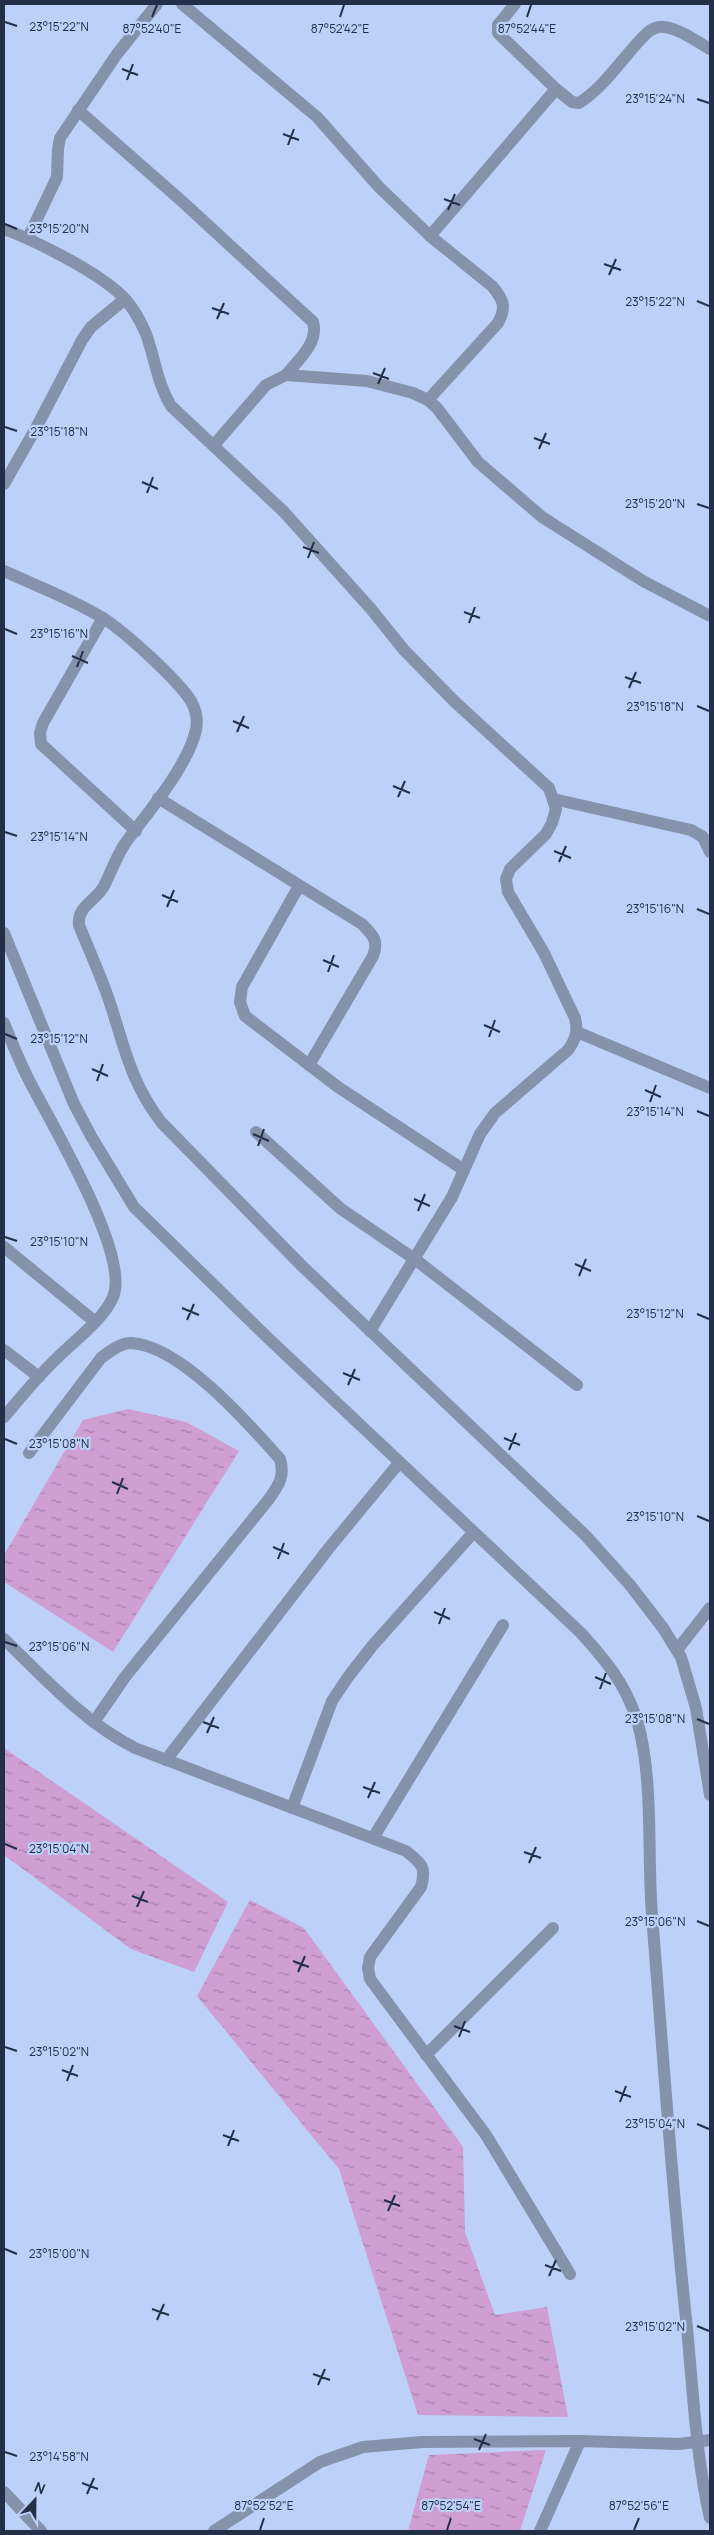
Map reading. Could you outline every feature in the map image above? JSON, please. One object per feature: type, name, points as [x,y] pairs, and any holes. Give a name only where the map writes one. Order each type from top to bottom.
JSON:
[{"type":"street","points":[[28,238],[56,176],[60,138],[117,54],[157,4]]},
{"type":"street","points":[[182,4],[317,117],[379,187],[430,236],[492,286],[505,304],[503,315],[498,323],[428,400]]},
{"type":"street","points":[[515,4],[498,25],[498,33],[572,102],[579,103],[614,72],[648,32],[655,28],[664,26],[675,30],[710,49]]},
{"type":"street","points":[[430,236],[556,89]]},
{"type":"street","points":[[78,110],[185,204],[312,322],[316,333],[312,343],[286,375],[266,385],[214,445]]},
{"type":"street","points":[[4,229],[28,238],[103,281],[125,299],[133,309],[145,333],[162,392],[172,406],[284,512],[371,609],[404,650],[454,701],[549,788],[556,809],[546,834],[510,869],[506,879],[508,892],[544,953],[575,1018],[577,1032],[568,1050],[496,1112],[480,1134],[452,1197],[416,1260],[370,1331]]},
{"type":"street","points":[[4,484],[82,340],[91,327],[125,299]]},
{"type":"street","points":[[286,375],[367,381],[413,393],[428,400],[437,408],[478,462],[542,518],[643,581],[710,616]]},
{"type":"street","points":[[4,571],[103,618],[132,641],[164,671],[190,700],[197,716],[194,734],[184,758],[124,846],[96,897],[81,910],[78,917],[108,998],[132,1075],[145,1101],[161,1122],[301,1265],[586,1536],[630,1585],[664,1628],[677,1650],[696,1708],[710,1795]]},
{"type":"street","points":[[103,618],[43,723],[40,733],[41,744],[136,831]]},
{"type":"street","points":[[158,798],[362,924],[375,937],[377,946],[309,1065]]},
{"type":"street","points":[[552,799],[691,830],[703,837],[710,852]]},
{"type":"street","points":[[299,886],[242,987],[240,1002],[244,1016],[338,1087],[464,1170]]},
{"type":"street","points":[[4,933],[74,1104],[91,1136],[134,1206],[268,1338],[581,1633],[626,1688],[637,1721],[646,1760],[650,1888],[694,2442],[710,2518]]},
{"type":"street","points":[[577,1032],[710,1088]]},
{"type":"street","points":[[4,1417],[38,1377],[105,1310],[114,1297],[117,1282],[115,1265],[88,1192],[5,1033]]},
{"type":"street","points":[[256,1132],[341,1209],[416,1260],[577,1385]]},
{"type":"street","points":[[4,1247],[94,1321]]},
{"type":"street","points":[[29,1453],[101,1358],[114,1349],[129,1343],[151,1346],[183,1366],[236,1410],[280,1459],[283,1467],[280,1483],[269,1499],[125,1677],[94,1722]]},
{"type":"street","points":[[4,1350],[38,1377]]},
{"type":"street","points":[[166,1760],[329,1548],[400,1463]]},
{"type":"street","points":[[292,1808],[332,1701],[372,1645],[473,1533]]},
{"type":"street","points":[[677,1650],[710,1608]]},
{"type":"street","points":[[373,1838],[502,1625]]},
{"type":"street","points":[[4,1640],[94,1722],[116,1739],[166,1760],[406,1850],[420,1863],[425,1874],[421,1887],[370,1957],[368,1968],[370,1979],[486,2135],[570,2274]]},
{"type":"street","points":[[426,2055],[553,1928]]},
{"type":"street","points":[[540,2531],[580,2441]]},
{"type":"street","points":[[214,2531],[269,2493],[320,2462],[363,2447],[422,2442],[694,2442]]},
{"type":"street","points":[[4,2492],[41,2531]]},
{"type":"water","points":[[128,1409],[186,1422],[239,1451],[113,1652],[4,1582],[4,1555],[83,1420]]},
{"type":"water","points":[[4,1748],[228,1902],[194,1972],[131,1949],[4,1855]]},
{"type":"water","points":[[250,1900],[304,1928],[463,2147],[465,2232],[495,2315],[547,2307],[568,2417],[418,2415],[339,2169],[197,1996]]},
{"type":"water","points":[[546,2450],[520,2531],[408,2531],[429,2455]]}]
